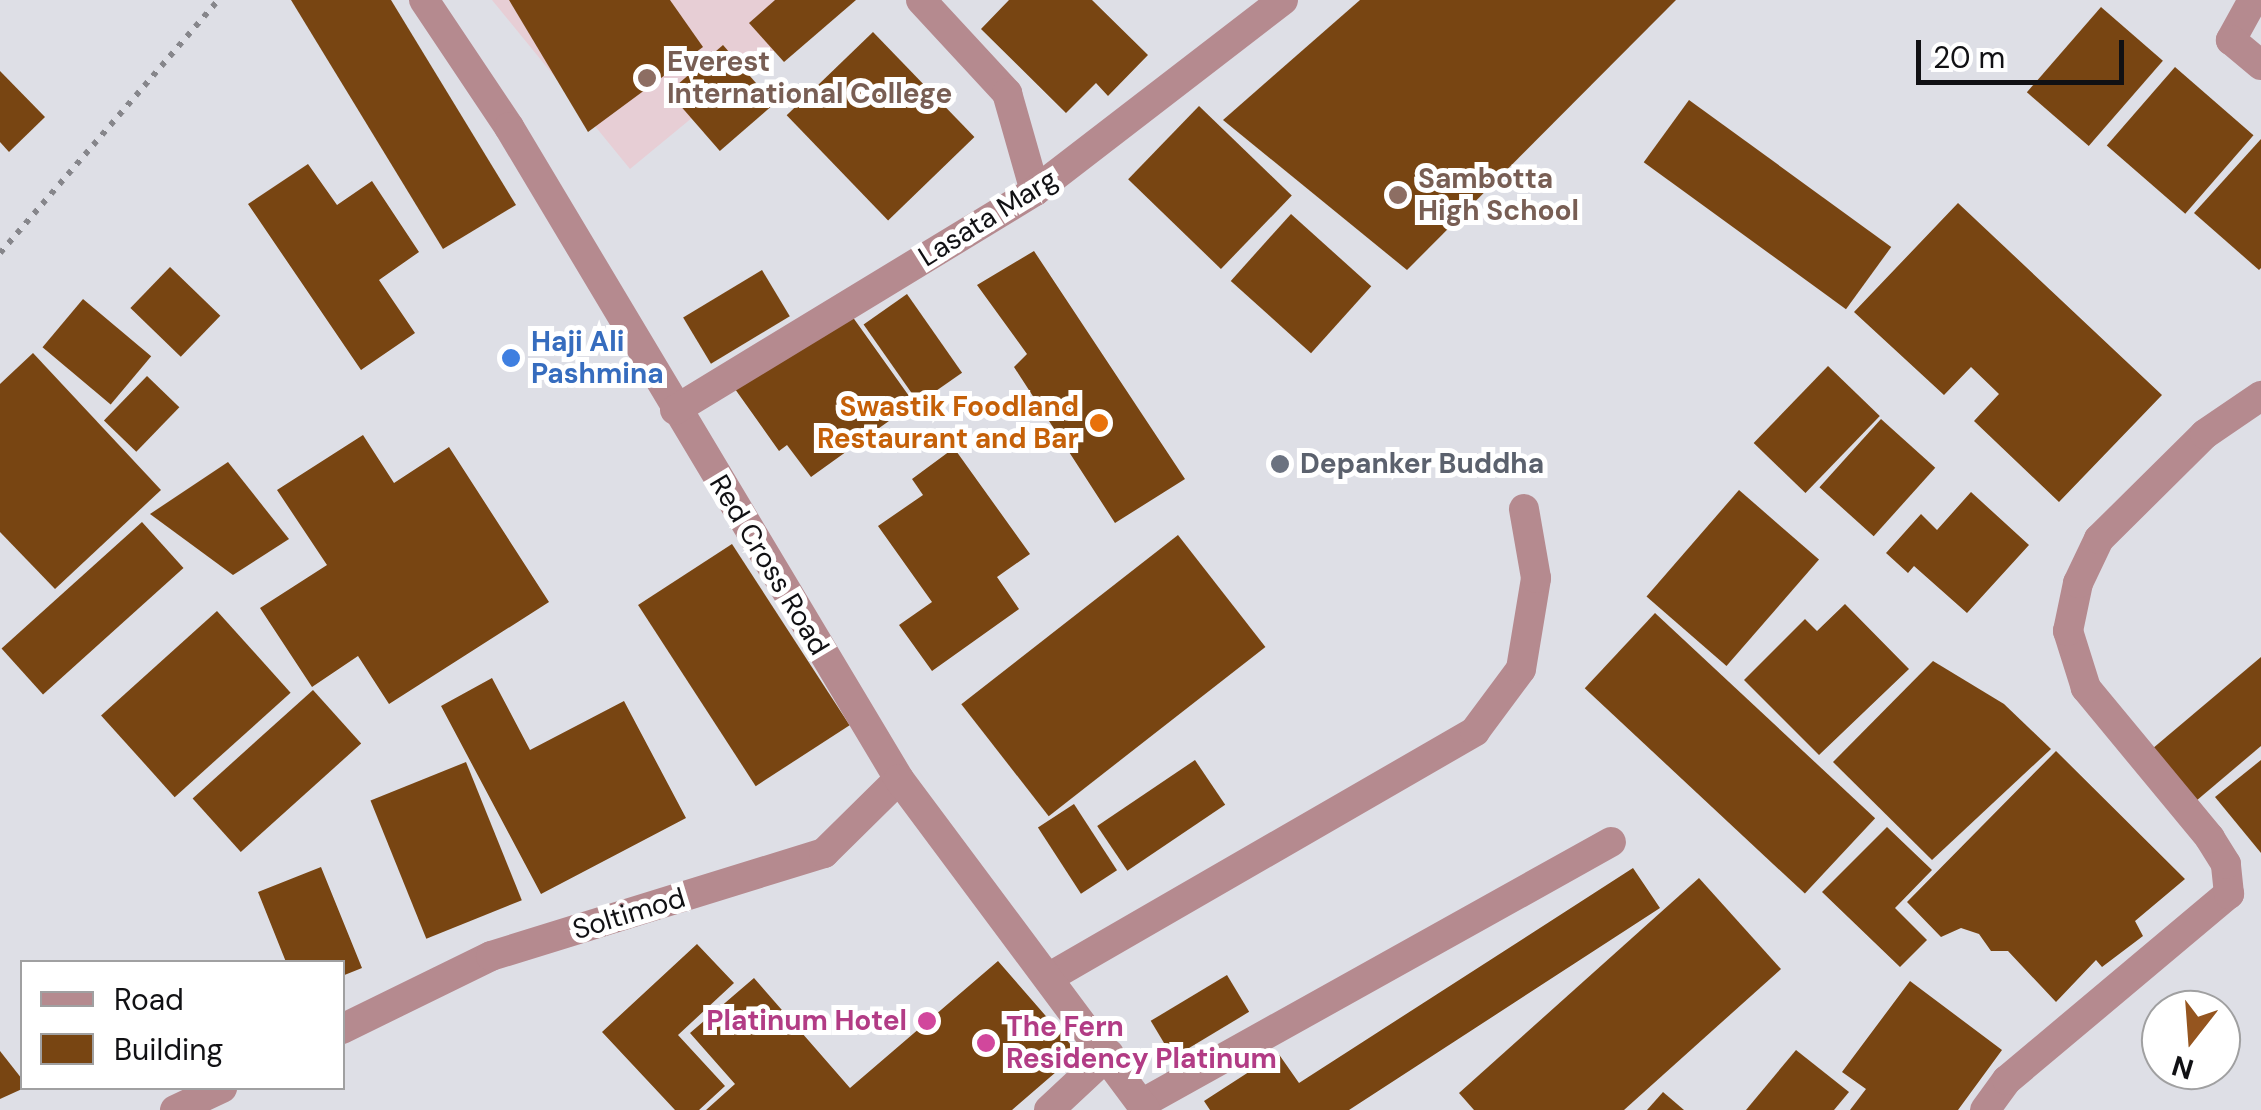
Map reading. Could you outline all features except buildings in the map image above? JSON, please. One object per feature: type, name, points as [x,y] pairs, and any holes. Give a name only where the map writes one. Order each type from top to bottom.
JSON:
[{"type":"street","name":"Red Cross Road","points":[[424,0],[509,127],[899,779],[1110,1054],[1143,1107]]},
{"type":"street","points":[[921,0],[1007,93],[1035,190]]},
{"type":"street","name":"Lasata Marg","points":[[675,410],[1035,190],[1283,0]]},
{"type":"street","points":[[2253,0],[2231,40],[2261,65]]},
{"type":"street","points":[[1985,1110],[2007,1080],[2230,894],[2226,864],[2210,838],[2086,688],[2068,631],[2078,582],[2099,538],[2204,434],[2261,396]]},
{"type":"street","points":[[1048,978],[1475,731],[1521,669],[1536,578],[1524,509]]},
{"type":"street","name":"Soltimod","points":[[345,1028],[491,956],[824,853],[899,779]]},
{"type":"street","points":[[1143,1107],[1611,842]]},
{"type":"street","points":[[1048,1110],[1110,1054]]},
{"type":"street","points":[[175,1110],[218,1090]]},
{"type":"path","points":[[0,252],[218,0]]},
{"type":"shaded area","name":"Everest International College","points":[[492,0],[835,0],[630,169]]},
{"type":"place","name":"Everest International College","points":[[647,78]]},
{"type":"place","name":"Sambotta High School","points":[[1398,195]]},
{"type":"place","name":"Haji Ali Pashmina","points":[[511,358]]},
{"type":"place","name":"Swastik Foodland Restaurant and Bar","points":[[1099,423]]},
{"type":"place","name":"Depanker Buddha","points":[[1280,464]]},
{"type":"place","name":"Platinum Hotel","points":[[927,1021]]},
{"type":"place","name":"The Fern Residency Platinum","points":[[986,1043]]}]
